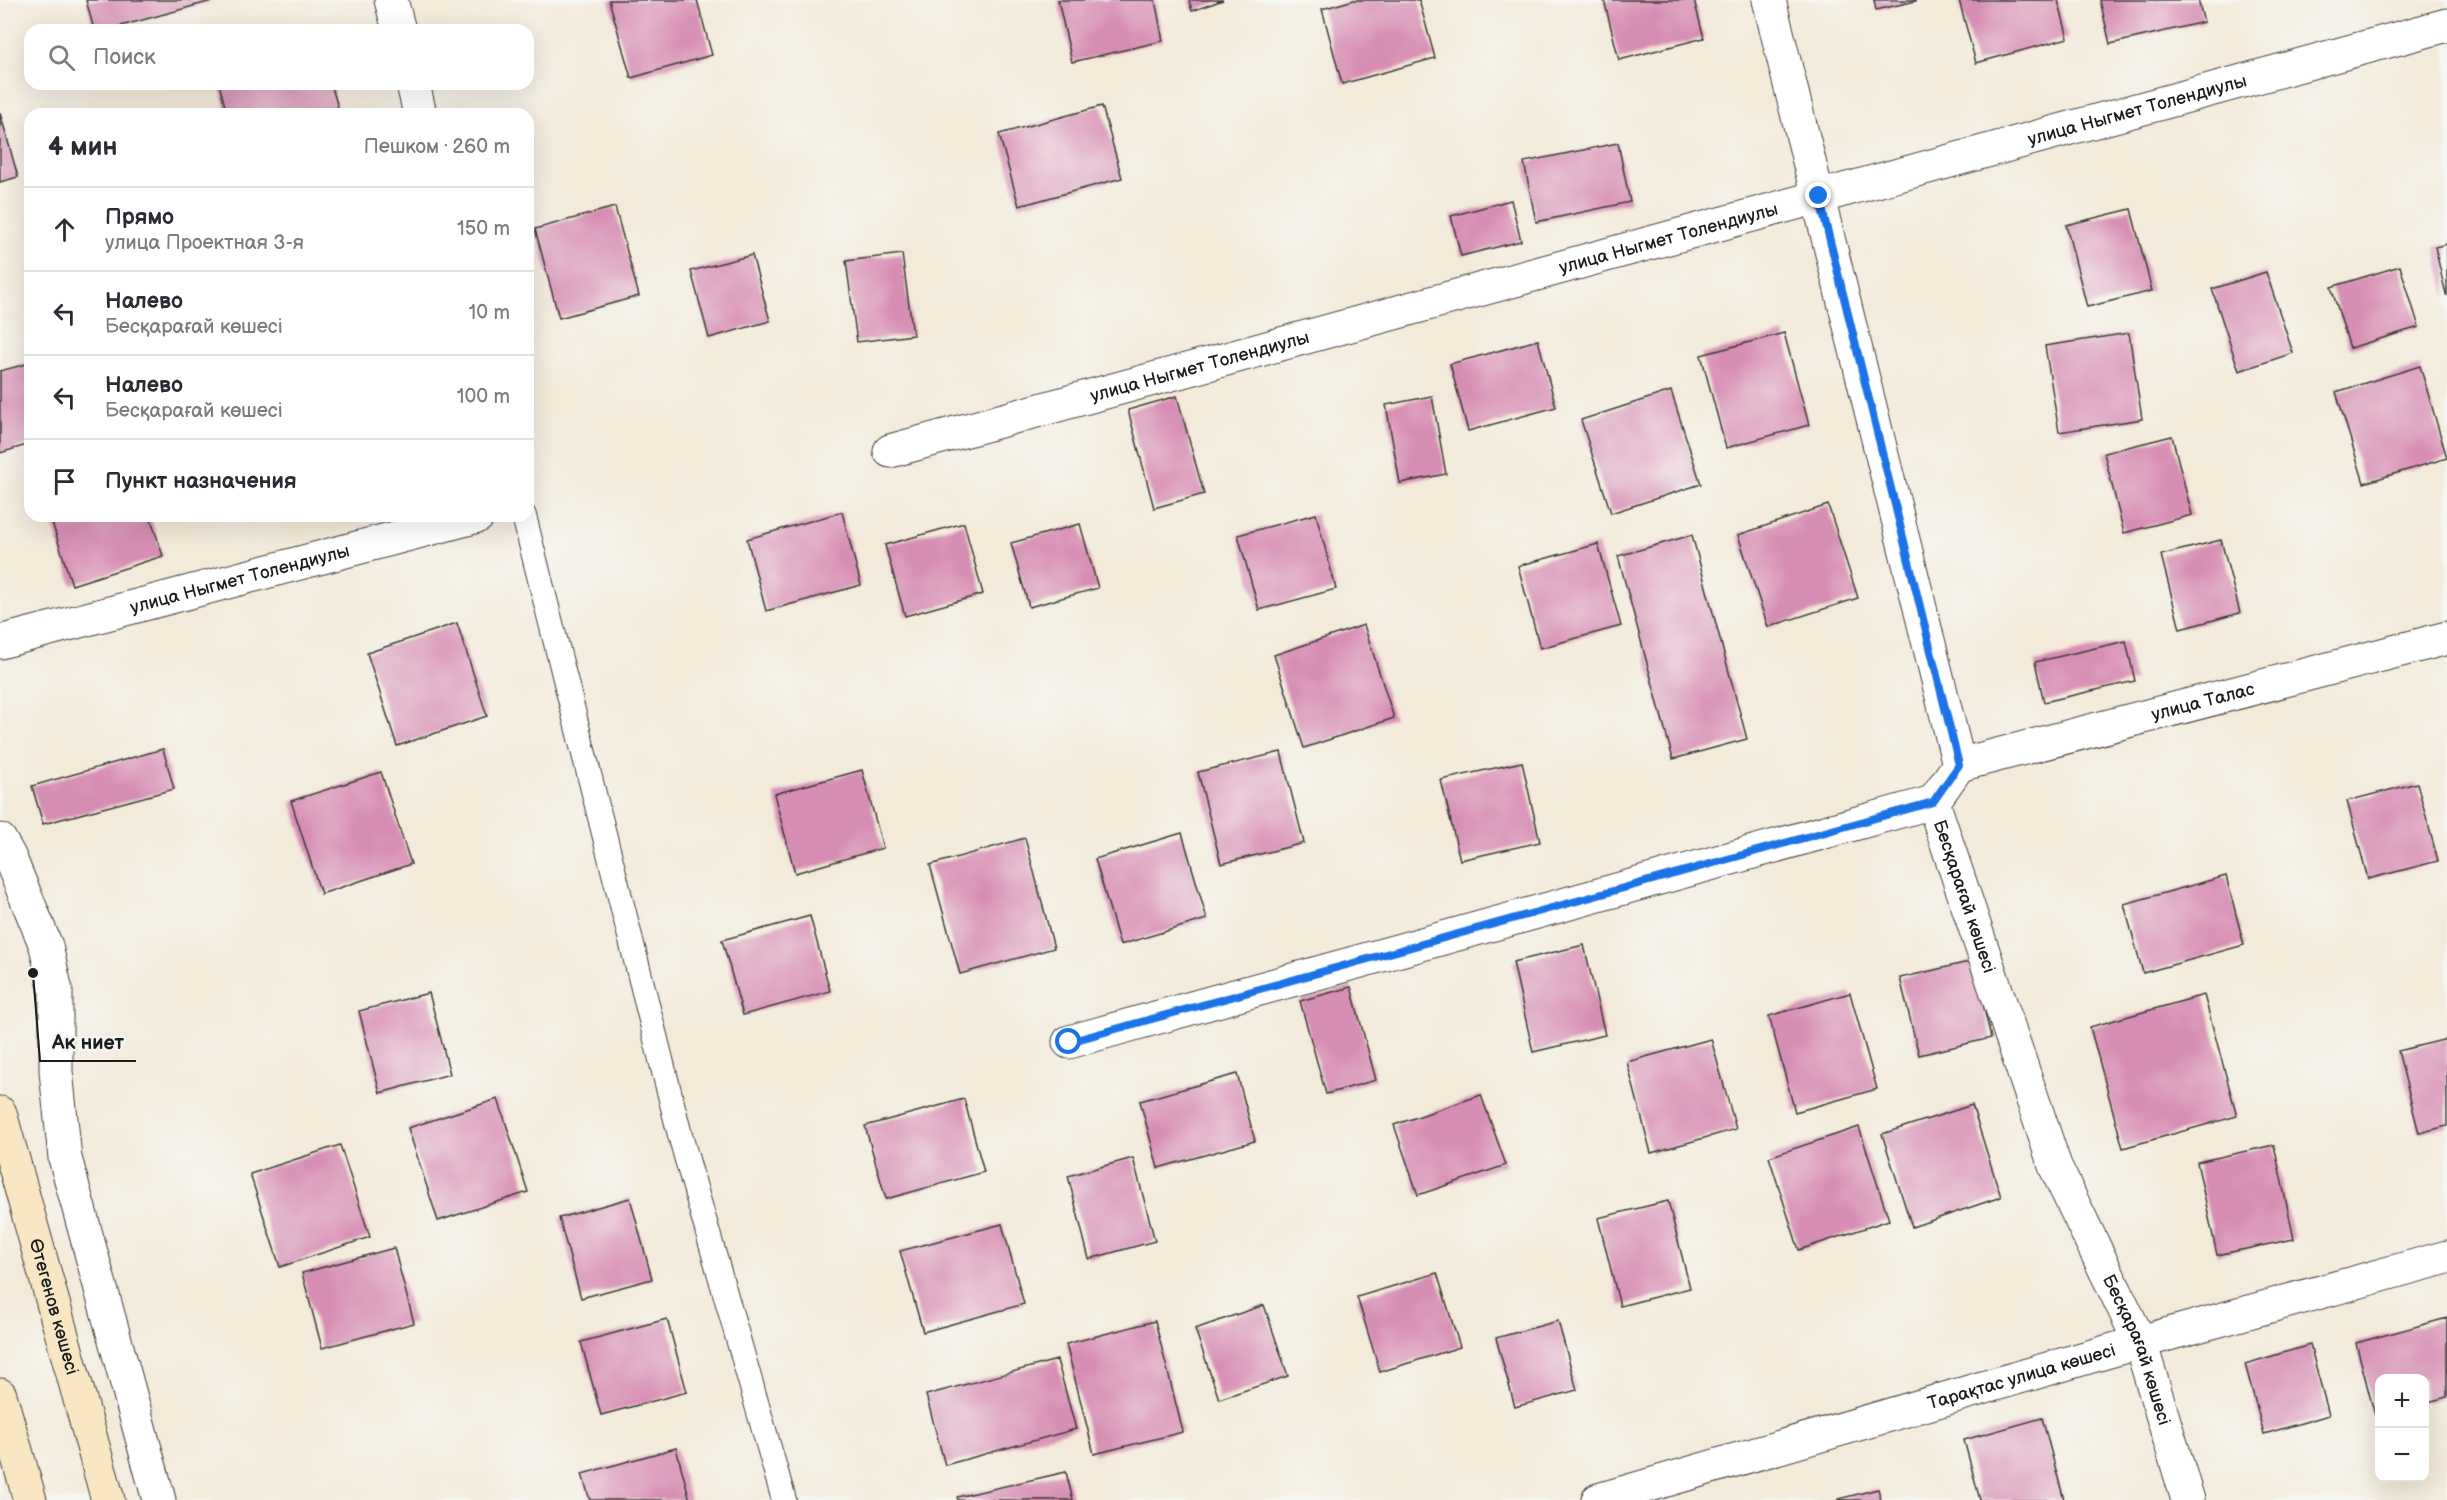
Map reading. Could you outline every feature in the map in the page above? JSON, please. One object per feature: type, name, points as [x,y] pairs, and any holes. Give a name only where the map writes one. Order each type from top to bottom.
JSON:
[{"type":"main road","name":"Өтегенов көшесі","points":[[0,1113],[108,1500]]},
{"type":"main road","points":[[0,1395],[30,1500]]},
{"type":"street","points":[[391,0],[397,24]]},
{"type":"street","points":[[1769,0],[1959,765]]},
{"type":"street","name":"улица Ныгмет Толендиулы","points":[[890,451],[2447,25]]},
{"type":"street","points":[[414,90],[418,108]]},
{"type":"street","name":"улица Ныгмет Толендиулы","points":[[0,642],[455,522]]},
{"type":"street","name":"улица Талас","points":[[1959,765],[2447,638]]},
{"type":"street","name":"Бесқарағай көшесі","points":[[1959,765],[1933,802],[2055,1166],[2140,1342],[2188,1500]]},
{"type":"street","points":[[1069,1042],[1933,802]]},
{"type":"street","points":[[0,840],[9,856],[46,945],[56,991],[56,1071],[65,1158],[159,1500]]},
{"type":"street","name":"Тарақтас улица көшесі","points":[[1598,1500],[2140,1342],[2447,1257]]},
{"type":"lane","points":[[526,522],[680,1135],[784,1500]]},
{"type":"building","points":[[86,0],[212,0],[128,24],[92,24]]},
{"type":"building","points":[[609,0],[697,0],[712,55],[631,78]]},
{"type":"building","points":[[1058,0],[1155,0],[1163,41],[1072,62]]},
{"type":"building","points":[[1189,0],[1223,0],[1192,11]]},
{"type":"building","points":[[1354,0],[1419,0],[1435,58],[1342,84],[1322,9]]},
{"type":"building","points":[[1604,0],[1694,0],[1704,38],[1619,60]]},
{"type":"building","points":[[1874,0],[1916,0],[1916,1],[1876,10]]},
{"type":"building","points":[[1959,0],[2058,0],[2068,38],[1976,63]]},
{"type":"building","points":[[2100,0],[2198,0],[2204,22],[2110,44]]},
{"type":"building","points":[[221,90],[333,90],[338,108],[225,108]]},
{"type":"building","points":[[1102,106],[1122,178],[1019,206],[999,134]]},
{"type":"building","points":[[0,113],[18,177],[0,182]]},
{"type":"building","points":[[1618,143],[1630,202],[1536,222],[1524,162]]},
{"type":"building","points":[[1511,200],[1521,241],[1461,256],[1451,216]]},
{"type":"building","points":[[615,207],[639,296],[559,318],[535,229]]},
{"type":"building","points":[[2131,209],[2152,291],[2087,307],[2066,225]]},
{"type":"building","points":[[2447,244],[2447,295],[2446,295],[2435,247]]},
{"type":"building","points":[[902,254],[913,335],[857,342],[846,261]]},
{"type":"building","points":[[752,255],[770,321],[709,338],[691,271]]},
{"type":"building","points":[[2400,266],[2419,327],[2350,348],[2331,287]]},
{"type":"building","points":[[2266,272],[2293,353],[2239,371],[2212,289]]},
{"type":"building","points":[[1784,333],[1809,425],[1726,448],[1701,355]]},
{"type":"building","points":[[2129,333],[2142,419],[2059,432],[2045,346]]},
{"type":"building","points":[[1538,340],[1556,407],[1468,431],[1450,364]]},
{"type":"building","points":[[24,365],[24,446],[0,453],[0,371]]},
{"type":"building","points":[[2420,366],[2447,458],[2364,483],[2336,392]]},
{"type":"building","points":[[1671,391],[1701,484],[1611,513],[1581,420]]},
{"type":"building","points":[[1177,396],[1204,494],[1154,508],[1128,410]]},
{"type":"building","points":[[1432,396],[1446,474],[1400,483],[1386,405]]},
{"type":"building","points":[[2172,436],[2192,515],[2124,533],[2104,453]]},
{"type":"building","points":[[1828,505],[1858,598],[1768,627],[1738,535]]},
{"type":"building","points":[[842,512],[861,585],[766,611],[747,539]]},
{"type":"building","points":[[1316,514],[1336,589],[1259,610],[1238,535]]},
{"type":"building","points":[[52,522],[152,522],[163,556],[72,585]]},
{"type":"building","points":[[964,523],[983,594],[905,616],[885,545]]},
{"type":"building","points":[[1080,524],[1098,588],[1029,607],[1011,543]]},
{"type":"building","points":[[1692,535],[1747,739],[1673,759],[1618,556]]},
{"type":"building","points":[[2221,540],[2240,613],[2180,629],[2161,555]]},
{"type":"building","points":[[1598,544],[1621,626],[1540,648],[1518,566]]},
{"type":"building","points":[[457,623],[487,716],[397,746],[367,653]]},
{"type":"building","points":[[1364,625],[1394,718],[1304,748],[1274,655]]},
{"type":"building","points":[[2126,641],[2135,681],[2044,702],[2035,662]]},
{"type":"building","points":[[163,749],[174,789],[43,824],[32,786]]},
{"type":"building","points":[[1281,752],[1304,843],[1221,864],[1198,772]]},
{"type":"building","points":[[1522,762],[1540,842],[1460,860],[1441,780]]},
{"type":"building","points":[[862,770],[883,848],[795,873],[774,794]]},
{"type":"building","points":[[381,772],[411,864],[321,894],[291,801]]},
{"type":"building","points":[[2417,783],[2438,861],[2368,879],[2347,801]]},
{"type":"building","points":[[1182,833],[1207,919],[1120,945],[1095,859]]},
{"type":"building","points":[[1025,838],[1054,948],[960,974],[930,865]]},
{"type":"building","points":[[2226,876],[2244,945],[2143,973],[2124,904]]},
{"type":"building","points":[[810,916],[830,991],[743,1015],[722,940]]},
{"type":"building","points":[[1584,945],[1605,1035],[1533,1052],[1513,962]]},
{"type":"building","points":[[1973,961],[1991,1038],[1919,1055],[1900,978]]},
{"type":"building","points":[[1351,987],[1376,1080],[1326,1094],[1300,1001]]},
{"type":"building","points":[[429,993],[450,1074],[380,1093],[359,1011]]},
{"type":"building","points":[[1850,993],[1877,1089],[1795,1112],[1769,1016]]},
{"type":"building","points":[[2204,995],[2237,1116],[2123,1148],[2090,1027]]},
{"type":"building","points":[[1711,1039],[1736,1129],[1651,1153],[1627,1062]]},
{"type":"building","points":[[2447,1039],[2447,1126],[2419,1133],[2398,1051]]},
{"type":"building","points":[[1237,1074],[1255,1141],[1158,1168],[1140,1101]]},
{"type":"building","points":[[1481,1095],[1506,1165],[1418,1195],[1394,1125]]},
{"type":"building","points":[[498,1099],[528,1192],[438,1221],[408,1128]]},
{"type":"building","points":[[964,1099],[984,1172],[886,1199],[865,1126]]},
{"type":"building","points":[[1972,1105],[2001,1197],[1912,1227],[1882,1134]]},
{"type":"building","points":[[1859,1127],[1889,1220],[1799,1250],[1769,1157]]},
{"type":"building","points":[[340,1145],[370,1237],[280,1267],[250,1174]]},
{"type":"building","points":[[2274,1145],[2294,1239],[2217,1255],[2197,1162]]},
{"type":"building","points":[[1133,1158],[1155,1241],[1089,1259],[1068,1176]]},
{"type":"building","points":[[630,1198],[652,1279],[581,1298],[559,1218]]},
{"type":"building","points":[[1668,1201],[1690,1288],[1620,1306],[1598,1218]]},
{"type":"building","points":[[1002,1224],[1024,1304],[923,1332],[900,1251]]},
{"type":"building","points":[[394,1248],[414,1323],[322,1348],[302,1273]]},
{"type":"building","points":[[1437,1273],[1460,1347],[1380,1372],[1357,1297]]},
{"type":"building","points":[[1264,1305],[1288,1376],[1219,1399],[1195,1329]]},
{"type":"building","points":[[2447,1318],[2447,1397],[2429,1402],[2429,1374],[2375,1374],[2375,1416],[2356,1343]]},
{"type":"building","points":[[667,1319],[687,1392],[601,1415],[581,1342]]},
{"type":"building","points":[[1155,1321],[1183,1432],[1094,1454],[1066,1344]]},
{"type":"building","points":[[1558,1321],[1577,1390],[1515,1407],[1496,1338]]},
{"type":"building","points":[[2310,1345],[2329,1415],[2264,1434],[2245,1364]]},
{"type":"building","points":[[1057,1360],[1076,1429],[945,1465],[926,1395]]},
{"type":"building","points":[[2042,1418],[2064,1500],[1980,1500],[1964,1440]]},
{"type":"building","points":[[676,1448],[690,1500],[590,1500],[582,1474]]},
{"type":"building","points":[[1066,1472],[1073,1500],[958,1500],[957,1497]]},
{"type":"building","points":[[1878,1489],[1881,1500],[1838,1500],[1838,1499]]},
{"type":"place","name":"Ак ниет","points":[[33,973]]},
{"type":"route","points":[[1069,1042],[1933,802],[1959,765],[1819,196]]}]
